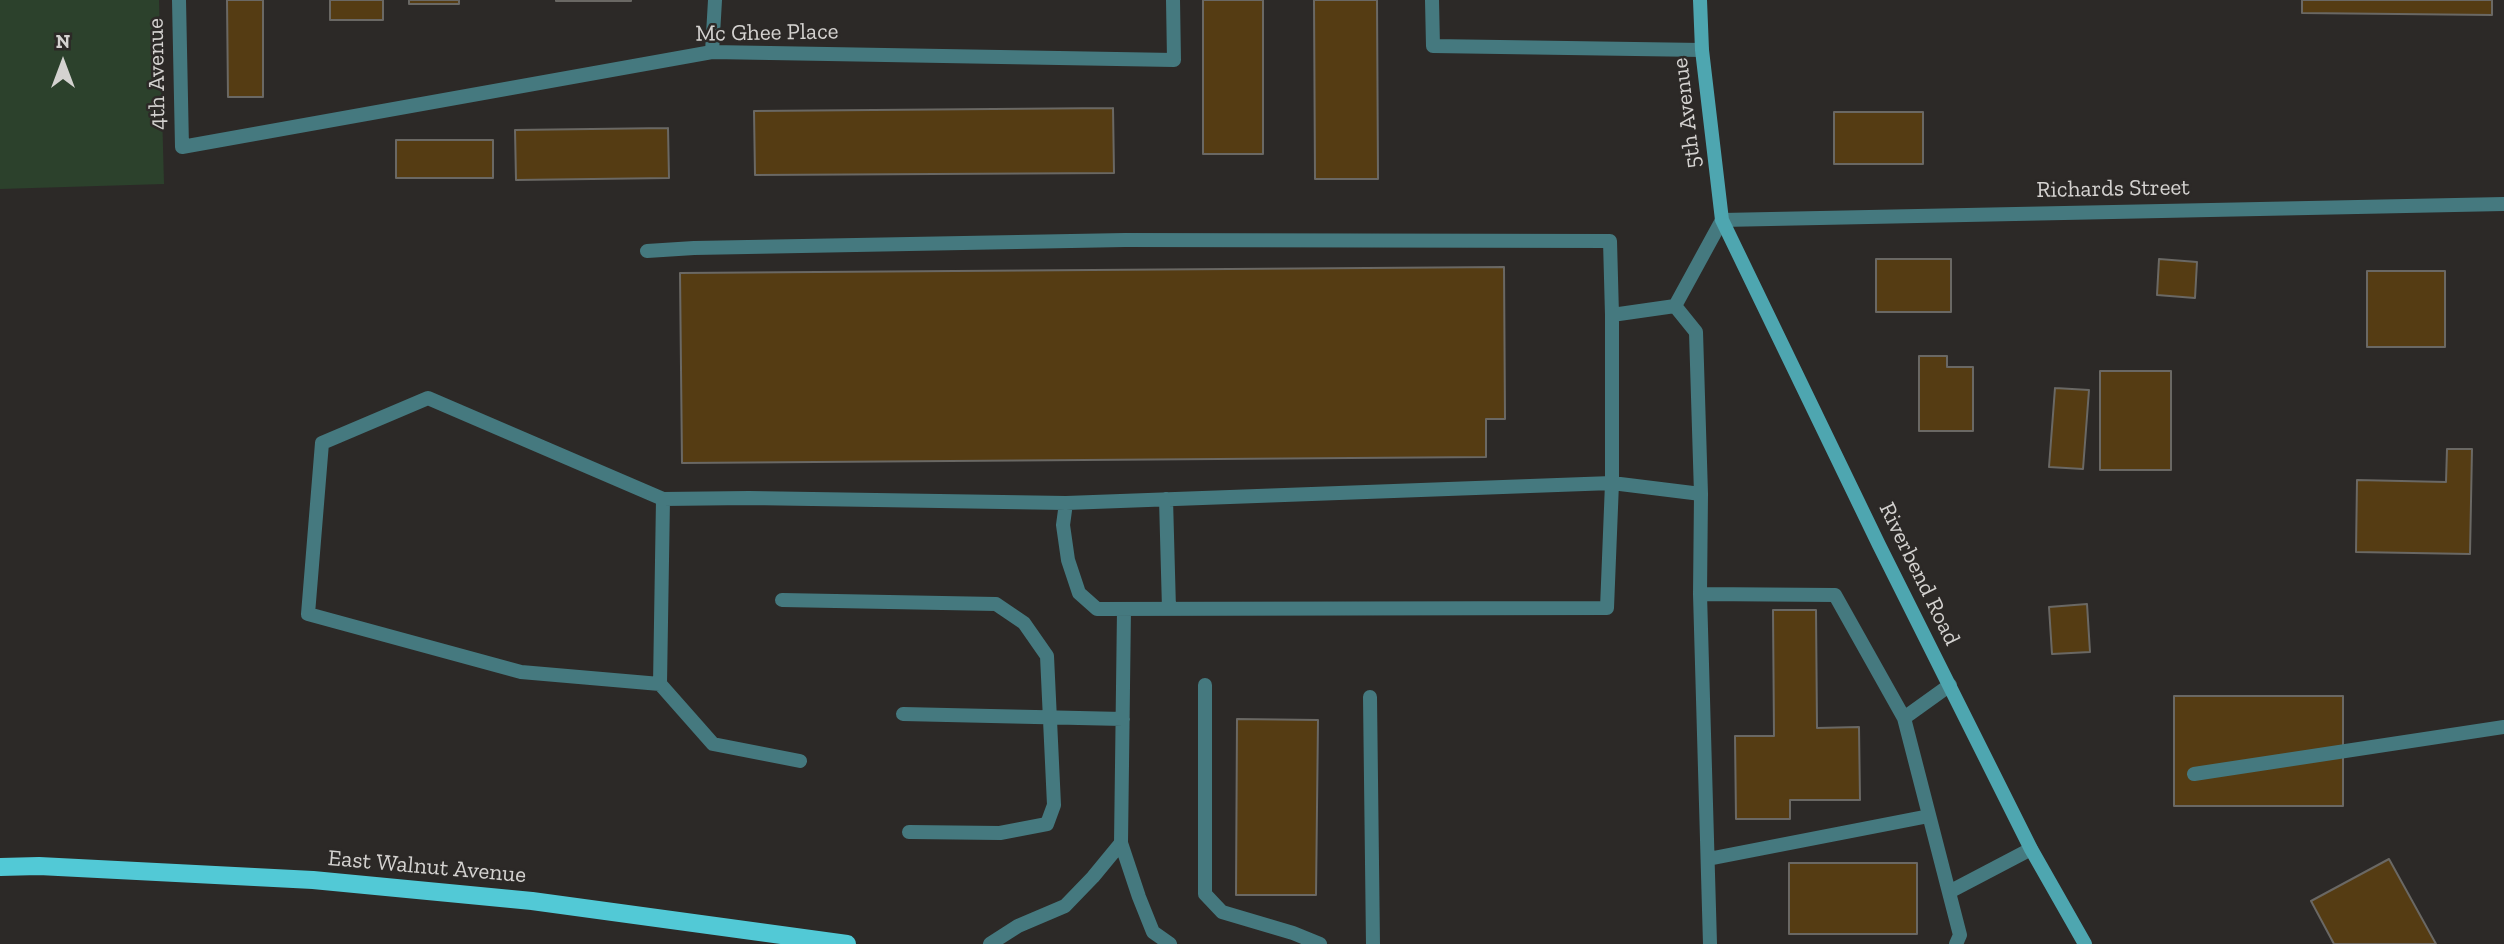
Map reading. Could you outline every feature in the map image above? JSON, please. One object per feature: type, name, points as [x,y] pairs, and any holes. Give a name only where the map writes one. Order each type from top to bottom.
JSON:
[{"type":"main road","name":"East Walnut Avenue","points":[[0,867],[38,866],[313,880],[532,901],[847,944]]},
{"type":"street","name":"4th Avenue","points":[[179,0],[182,147]]},
{"type":"street","points":[[712,52],[715,0]]},
{"type":"street","name":"Mc Ghee Place","points":[[182,147],[712,52],[1174,60],[1173,0]]},
{"type":"street","points":[[1432,0],[1433,47],[1702,50]]},
{"type":"street","name":"5th Avenue","points":[[1700,0],[1702,50],[1722,220]]},
{"type":"street","name":"Richards Street","points":[[1722,220],[2504,204]]},
{"type":"street","points":[[1675,306],[1722,220]]},
{"type":"street","name":"Riverbend Road","points":[[1722,220],[1879,545],[2031,849],[2085,944]]},
{"type":"street","points":[[647,251],[1125,240],[1609,241],[1612,483],[1607,608],[1097,609],[1079,593],[1068,560],[1063,525],[1066,503]]},
{"type":"street","points":[[1612,314],[1675,306]]},
{"type":"street","points":[[1675,306],[1696,332],[1710,944]]},
{"type":"street","points":[[660,684],[521,672],[308,614],[322,443],[428,398],[663,499],[1066,503],[1612,483],[1701,494]]},
{"type":"street","points":[[663,499],[660,684],[713,744],[800,761]]},
{"type":"street","points":[[1166,499],[1169,609]]},
{"type":"street","points":[[1700,594],[1835,595],[1904,718],[1960,935],[1956,944]]},
{"type":"street","points":[[782,600],[996,604],[1024,623],[1047,656],[1054,806],[1046,824],[1000,833],[909,832]]},
{"type":"street","points":[[1124,609],[1121,843],[1153,932],[1170,944]]},
{"type":"street","points":[[1205,685],[1205,894],[1222,912],[1320,944]]},
{"type":"street","points":[[1904,718],[1950,685]]},
{"type":"street","points":[[1370,697],[1373,944]]},
{"type":"street","points":[[904,714],[1123,719]]},
{"type":"street","points":[[2194,774],[2504,727]]},
{"type":"street","points":[[1707,859],[1929,816]]},
{"type":"street","points":[[990,944],[1018,926],[1065,906],[1121,843]]},
{"type":"street","points":[[1949,892],[2031,849]]},
{"type":"green space","points":[[0,0],[159,0],[164,184],[0,189]]},
{"type":"building","points":[[227,0],[263,0],[263,97],[228,97]]},
{"type":"building","points":[[330,0],[383,0],[383,20],[330,20]]},
{"type":"building","points":[[409,0],[459,0],[459,4],[409,4]]},
{"type":"building","points":[[631,0],[631,1],[556,1]]},
{"type":"building","points":[[1203,0],[1263,0],[1263,154],[1203,154]]},
{"type":"building","points":[[1314,0],[1377,0],[1378,179],[1315,179]]},
{"type":"building","points":[[2302,0],[2492,0],[2492,15],[2302,13]]},
{"type":"building","points":[[1113,108],[1114,173],[755,175],[754,111]]},
{"type":"building","points":[[1834,112],[1923,112],[1923,164],[1834,164]]},
{"type":"building","points":[[668,128],[669,178],[516,180],[515,130]]},
{"type":"building","points":[[396,140],[493,140],[493,178],[396,178]]},
{"type":"building","points":[[1876,259],[1951,259],[1951,312],[1876,312]]},
{"type":"building","points":[[2159,259],[2197,262],[2195,298],[2157,295]]},
{"type":"building","points":[[1504,267],[1505,419],[1486,419],[1486,457],[682,463],[680,273]]},
{"type":"building","points":[[2367,271],[2445,271],[2445,347],[2367,347]]},
{"type":"building","points":[[1919,356],[1947,356],[1947,367],[1973,367],[1973,431],[1919,431]]},
{"type":"building","points":[[2100,371],[2171,371],[2171,470],[2100,470]]},
{"type":"building","points":[[2055,388],[2089,390],[2083,469],[2049,467]]},
{"type":"building","points":[[2447,449],[2472,449],[2470,554],[2356,552],[2357,480],[2446,482]]},
{"type":"building","points":[[2087,604],[2090,652],[2052,654],[2049,607]]},
{"type":"building","points":[[1773,610],[1816,610],[1817,728],[1859,727],[1860,800],[1790,800],[1790,819],[1736,819],[1735,736],[1774,736]]},
{"type":"building","points":[[2174,696],[2343,696],[2343,806],[2174,806]]},
{"type":"building","points":[[1237,719],[1318,720],[1316,895],[1236,895]]},
{"type":"building","points":[[2389,859],[2436,944],[2334,944],[2311,901]]},
{"type":"building","points":[[1789,863],[1917,863],[1917,934],[1789,934]]}]
